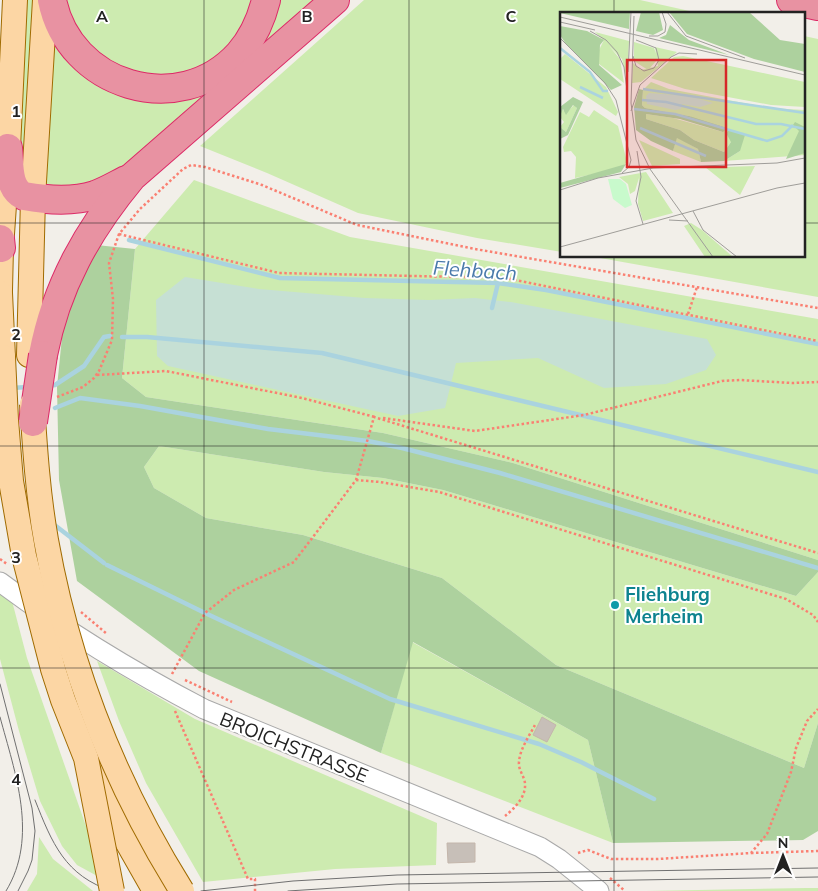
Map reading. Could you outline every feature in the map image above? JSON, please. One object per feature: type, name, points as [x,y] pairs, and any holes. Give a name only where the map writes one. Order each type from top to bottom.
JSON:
[{"type":"highway","points":[[52,0],[62,30],[74,48],[88,63],[124,83],[144,88],[165,89],[205,78],[223,68],[239,54],[252,38],[261,19],[266,0]]},
{"type":"highway","points":[[33,422],[36,355],[71,270],[93,229],[109,206],[132,176],[335,0]]},
{"type":"highway","points":[[791,0],[818,6]]},
{"type":"highway","points":[[8,148],[14,189],[18,194],[33,198],[68,199],[93,195],[132,176]]},
{"type":"main road","points":[[15,0],[8,148],[0,243],[0,313],[11,481],[24,556],[53,669],[63,700],[86,758],[125,838],[155,891]]},
{"type":"main road","points":[[36,355],[33,198],[45,0]]},
{"type":"main road","points":[[33,422],[46,539],[54,580],[77,665],[99,730],[113,762],[147,832],[182,891]]},
{"type":"main road","points":[[86,758],[112,891]]},
{"type":"street","name":"BROICHSTRASSE","points":[[0,582],[99,650],[204,710],[540,848],[603,884]]},
{"type":"path","points":[[54,398],[62,397],[83,387],[97,375],[112,340],[113,299],[109,262],[119,234],[140,209],[191,164],[205,166],[262,185],[357,225],[475,249],[818,308]]},
{"type":"path","points":[[119,234],[279,273],[505,278],[818,341]]},
{"type":"path","points":[[687,314],[697,287]]},
{"type":"path","points":[[97,375],[166,371],[302,398],[374,417],[818,553]]},
{"type":"path","points":[[374,417],[475,431],[584,416],[722,381],[818,382]]},
{"type":"path","points":[[239,705],[194,683],[171,675],[205,614],[234,590],[294,562],[356,480],[374,417]]},
{"type":"path","points":[[356,480],[439,492],[786,600],[813,615],[818,622]]},
{"type":"path","points":[[0,560],[8,564]]},
{"type":"path","points":[[78,610],[109,636]]},
{"type":"path","points":[[165,689],[248,879],[255,879],[254,891]]},
{"type":"path","points":[[751,853],[767,834],[791,772],[796,748],[807,721],[818,709]]},
{"type":"path","points":[[508,821],[502,819],[514,810],[522,796],[525,785],[518,764],[524,745],[536,724]]},
{"type":"path","points":[[583,858],[577,853],[588,850],[611,859],[658,859],[818,851]]},
{"type":"path","points":[[603,884],[625,891]]},
{"type":"green space","points":[[21,0],[38,0],[29,170],[18,177]]},
{"type":"green space","points":[[58,0],[258,0],[234,49],[171,81],[100,63]]},
{"type":"green space","points":[[273,0],[320,0],[114,179],[42,193],[51,23],[66,49],[180,95]]},
{"type":"green space","points":[[364,0],[640,0],[694,12],[560,12],[560,252],[477,238],[358,213],[200,146]]},
{"type":"green space","points":[[806,36],[818,39],[818,297],[600,258],[806,258]]},
{"type":"green space","points":[[194,180],[350,237],[818,319],[818,560],[513,463],[383,433],[146,397],[122,378],[135,249]]},
{"type":"green space","points":[[96,245],[135,249],[122,378],[146,397],[383,433],[513,463],[818,560],[818,572],[796,596],[443,490],[383,478],[324,472],[159,446],[144,467],[154,488],[206,518],[303,535],[442,578],[556,665],[804,768],[818,723],[818,831],[803,840],[613,843],[588,740],[413,642],[381,753],[199,671],[77,581],[59,480],[57,387],[64,317]]},
{"type":"green space","points":[[185,277],[259,289],[365,298],[429,300],[475,298],[511,302],[707,339],[716,355],[706,370],[666,384],[604,388],[538,358],[456,363],[445,408],[398,416],[168,366],[157,356],[156,300]]},
{"type":"green space","points":[[159,446],[324,472],[383,478],[443,490],[796,596],[818,572],[818,723],[804,768],[556,665],[442,578],[303,535],[206,518],[154,488],[144,467]]},
{"type":"green space","points":[[0,593],[12,601],[27,658],[87,829],[99,877],[77,865],[62,846],[40,801],[0,659]]},
{"type":"green space","points":[[412,642],[588,740],[613,843],[381,753]]},
{"type":"green space","points":[[97,661],[195,719],[437,823],[436,865],[335,869],[203,882],[146,783],[119,721]]},
{"type":"green space","points":[[39,837],[53,859],[93,891],[27,891],[37,874]]},
{"type":"green space","points":[[818,888],[818,891],[646,891]]},
{"type":"building","points":[[542,717],[556,725],[547,742],[533,735]]},
{"type":"building","points":[[447,843],[475,843],[475,862],[448,863]]},
{"type":"waterway","name":"Flehbach","points":[[129,240],[280,278],[498,283],[546,290],[818,344]]},
{"type":"waterway","points":[[492,308],[498,283]]},
{"type":"waterway","points":[[48,386],[55,385],[84,366],[104,337],[110,336]]},
{"type":"waterway","points":[[122,337],[147,337],[322,353],[818,472]]},
{"type":"waterway","points":[[11,388],[28,387]]},
{"type":"waterway","points":[[55,408],[80,398],[140,406],[268,429],[368,441],[402,448],[500,473],[818,568]]},
{"type":"waterway","points":[[52,523],[104,563]]},
{"type":"waterway","points":[[107,565],[390,699],[539,744],[581,762],[654,799]]},
{"type":"tram line","points":[[0,684],[32,808],[35,831],[32,860],[18,891]]},
{"type":"tram line","points":[[0,717],[17,782],[23,827],[21,849],[16,870],[6,891]]},
{"type":"tram line","points":[[35,800],[54,844],[71,867],[96,885],[112,891]]},
{"type":"tram line","points":[[201,891],[293,881],[397,875],[818,868]]},
{"type":"tram line","points":[[288,891],[397,884],[818,877]]},
{"type":"place","name":"Fliehburg Merheim","points":[[615,605]]}]
